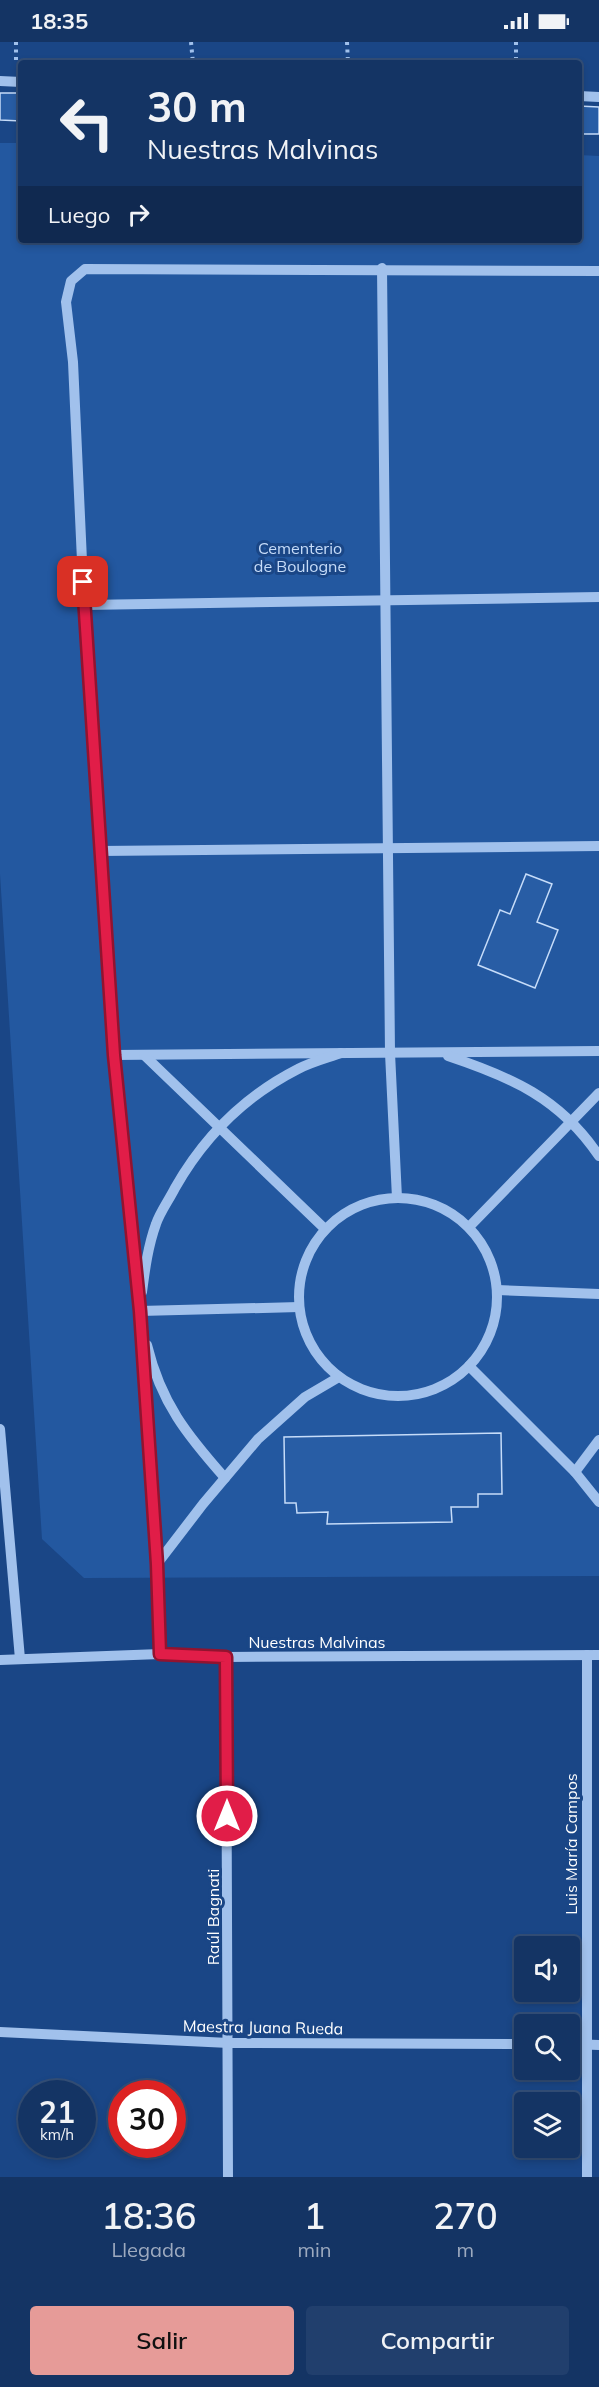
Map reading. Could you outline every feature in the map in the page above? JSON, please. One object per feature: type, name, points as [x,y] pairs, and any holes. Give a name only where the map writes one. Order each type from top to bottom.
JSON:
[{"type":"street","points":[[0,81],[18,82]]},
{"type":"street","points":[[582,96],[599,97]]},
{"type":"street","points":[[382,268],[390,1053],[397,1198]]},
{"type":"street","points":[[160,1654],[157,1564],[140,1311],[114,1055],[99,851],[84,604],[73,362],[66,302],[71,281],[85,269],[382,268],[599,271]]},
{"type":"street","points":[[84,604],[599,597]]},
{"type":"street","points":[[99,851],[599,846]]},
{"type":"street","points":[[114,1055],[599,1051]]},
{"type":"street","points":[[225,1478],[197,1447],[172,1412],[154,1375],[140,1311],[147,1258],[156,1222],[189,1164],[218,1127],[244,1104],[299,1068],[341,1053]]},
{"type":"street","points":[[439,1053],[517,1081],[548,1101],[571,1122],[590,1142],[599,1156]]},
{"type":"street","points":[[144,1055],[325,1229]]},
{"type":"street","points":[[469,1227],[599,1093]]},
{"type":"street","points":[[397,1198],[424,1201],[448,1211],[469,1227],[483,1246],[493,1267],[497,1290],[495,1318],[486,1344],[469,1366],[447,1383],[420,1393],[392,1396],[364,1390],[339,1377],[319,1358],[305,1334],[299,1306],[300,1279],[309,1252],[325,1229],[346,1212],[371,1202],[397,1198]]},
{"type":"street","points":[[497,1290],[599,1294]]},
{"type":"street","points":[[140,1311],[299,1306]]},
{"type":"street","points":[[469,1366],[575,1472],[599,1502]]},
{"type":"street","points":[[157,1564],[258,1439],[305,1397],[339,1377]]},
{"type":"street","points":[[0,1429],[20,1659]]},
{"type":"street","points":[[575,1472],[599,1440]]},
{"type":"street","name":"Nuestras Malvinas","points":[[0,1660],[160,1654],[226,1657],[599,1655]]},
{"type":"street","name":"Luis María Campos","points":[[587,1655],[587,2177]]},
{"type":"street","name":"Raúl Bagnati","points":[[226,1657],[228,2177]]},
{"type":"street","name":"Maestra Juana Rueda","points":[[0,2032],[229,2043],[514,2044]]},
{"type":"street","points":[[580,2044],[599,2045]]},
{"type":"path","points":[[191,42],[193,60]]},
{"type":"path","points":[[346,42],[348,60]]},
{"type":"path","points":[[516,42],[516,60]]},
{"type":"green space","name":"Cementerio de Boulogne","points":[[0,143],[18,143],[18,243],[582,243],[582,155],[599,156],[599,1576],[84,1578],[42,1539],[0,874]]},
{"type":"building","points":[[0,93],[18,93],[18,121],[0,120]]},
{"type":"building","points":[[582,106],[599,107],[599,134],[582,134]]},
{"type":"building","points":[[526,874],[552,884],[537,922],[558,930],[535,988],[478,965],[500,910],[510,914]]},
{"type":"building","points":[[501,1433],[502,1494],[478,1494],[478,1507],[451,1507],[452,1522],[327,1524],[328,1512],[297,1513],[296,1503],[285,1503],[284,1437]]},
{"type":"route","points":[[83,582],[114,1055],[140,1311],[157,1564],[160,1654],[226,1657],[227,1816]]}]
